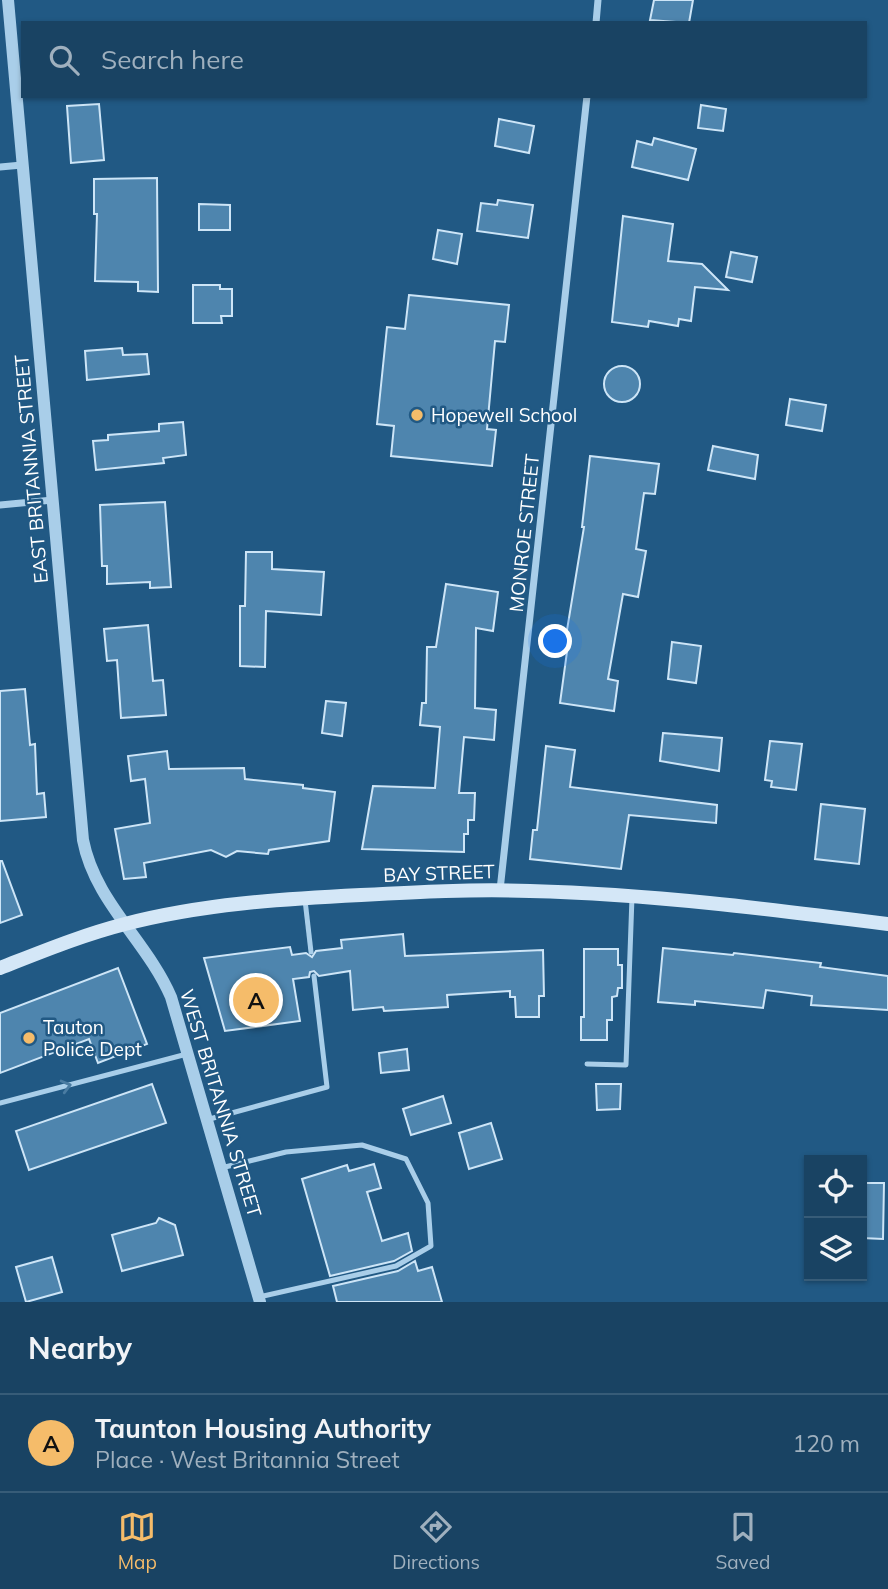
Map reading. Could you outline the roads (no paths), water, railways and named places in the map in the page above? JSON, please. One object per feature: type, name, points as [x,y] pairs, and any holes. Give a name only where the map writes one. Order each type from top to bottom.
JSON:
[{"type":"main road","name":"BAY STREET","points":[[0,968],[72,940],[125,924],[212,906],[304,898],[500,890],[632,897],[757,908],[888,924]]},
{"type":"street","name":"EAST BRITANNIA STREET","points":[[8,0],[83,840],[87,861],[102,892],[125,924]]},
{"type":"street","points":[[596,21],[598,0]]},
{"type":"street","name":"MONROE STREET","points":[[500,890],[587,98]]},
{"type":"street","points":[[0,167],[22,165]]},
{"type":"street","points":[[0,505],[54,500]]},
{"type":"street","name":"WEST BRITANNIA STREET","points":[[125,924],[164,983],[259,1300]]},
{"type":"lane","points":[[587,1064],[626,1065],[632,897]]},
{"type":"lane","points":[[304,898],[311,952]]},
{"type":"lane","points":[[206,1119],[327,1087],[314,976]]},
{"type":"lane","points":[[0,1103],[187,1054]]},
{"type":"lane","points":[[221,1168],[286,1152],[362,1146],[406,1159],[428,1203],[431,1246],[396,1266],[259,1300]]},
{"type":"place","name":"Hopewell School","points":[[417,415]]},
{"type":"place","name":"Taunton Housing Authority","points":[[256,1000]]},
{"type":"place","name":"Tauton Police Dept","points":[[29,1038]]}]
